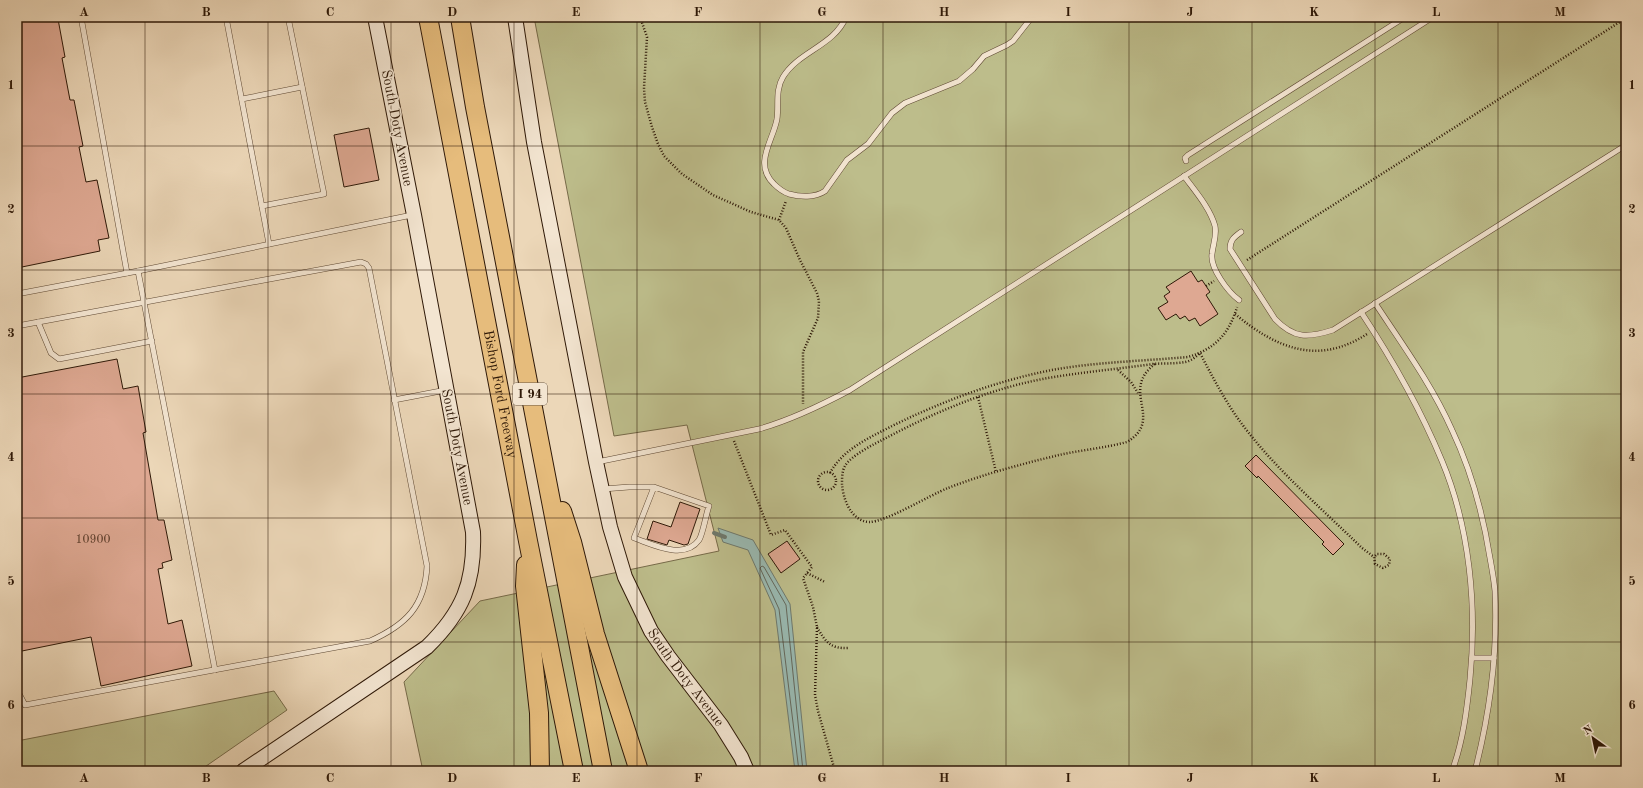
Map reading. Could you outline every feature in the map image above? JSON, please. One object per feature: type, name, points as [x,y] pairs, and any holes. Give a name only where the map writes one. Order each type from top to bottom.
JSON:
[{"type":"highway","name":"Bishop Ford Freeway","points":[[428,17],[528,541],[574,771]]},
{"type":"highway","name":"Bishop Ford Freeway","points":[[460,17],[475,107],[539,444],[604,771]]},
{"type":"highway","points":[[539,444],[572,542],[596,634],[639,771]]},
{"type":"highway","points":[[528,541],[525,586],[539,713],[540,771]]},
{"type":"street","name":"South Doty Avenue","points":[[243,771],[416,655],[438,636],[459,608],[473,565],[473,532],[414,215],[375,17]]},
{"type":"street","name":"South Doty Avenue","points":[[515,17],[534,142],[596,462],[610,527],[623,570],[636,603],[652,631],[668,656],[721,725],[741,757],[747,771]]},
{"type":"lane","points":[[80,17],[128,273]]},
{"type":"lane","points":[[226,17],[269,244]]},
{"type":"lane","points":[[262,206],[324,194],[288,17]]},
{"type":"lane","points":[[846,17],[838,32],[795,63],[782,78],[779,85],[776,125],[763,158],[769,180],[790,194],[813,196],[820,195],[825,191],[847,160],[868,144],[892,113],[905,103],[959,81],[973,69],[984,56],[1007,46],[1032,17]]},
{"type":"lane","points":[[1186,161],[1185,158],[1188,155],[1404,17]]},
{"type":"lane","points":[[596,462],[732,435],[778,424],[802,415],[850,390],[1433,17]]},
{"type":"lane","points":[[242,99],[302,87]]},
{"type":"lane","points":[[1241,232],[1234,237],[1230,243],[1230,249],[1275,319],[1282,327],[1297,334],[1314,335],[1333,330],[1626,144]]},
{"type":"lane","points":[[1184,176],[1211,216],[1215,226],[1216,235],[1212,262],[1232,295],[1239,300]]},
{"type":"lane","points":[[17,294],[414,215]]},
{"type":"lane","points":[[17,326],[144,301],[363,262],[369,268],[427,566],[426,582],[419,602],[400,623],[388,632],[370,641],[26,705],[17,690]]},
{"type":"lane","points":[[138,271],[215,670]]},
{"type":"lane","points":[[1375,303],[1436,397],[1453,430],[1468,470],[1485,528],[1495,589],[1496,624],[1492,685],[1488,712],[1475,771]]},
{"type":"lane","points":[[1361,312],[1387,351],[1417,407],[1442,462],[1450,485],[1465,541],[1472,619],[1472,658],[1467,706],[1462,734],[1452,771]]},
{"type":"lane","points":[[38,322],[51,354],[59,359],[152,341]]},
{"type":"lane","points":[[394,400],[446,390]]},
{"type":"lane","points":[[602,489],[654,487],[709,506],[699,540],[689,548],[681,551],[668,549],[634,538],[654,487]]},
{"type":"lane","points":[[1472,658],[1494,658]]},
{"type":"path","points":[[640,17],[647,37],[644,88],[645,102],[652,127],[664,156],[682,174],[713,195],[752,212],[779,220],[786,228],[800,260],[813,283],[819,301],[818,318],[803,352],[804,394],[802,415]]},
{"type":"path","points":[[1239,265],[1626,18]]},
{"type":"path","points":[[779,220],[790,194]]},
{"type":"path","points":[[1206,286],[1220,277]]},
{"type":"path","points":[[1118,369],[1131,382],[1139,395],[1143,409],[1142,422],[1135,435],[1127,442],[1060,455],[996,472],[947,488],[885,518],[874,521],[864,521],[850,510],[844,494],[843,472],[846,463],[904,428],[978,397],[1049,378],[1155,364],[1185,362],[1192,360],[1214,344],[1229,328],[1239,300]]},
{"type":"path","points":[[830,473],[843,455],[857,445],[915,415],[983,388],[1053,370],[1188,357],[1200,353]]},
{"type":"path","points":[[1200,353],[1228,403],[1252,435],[1284,472],[1374,558],[1375,564],[1378,567],[1382,568],[1389,565],[1390,559],[1384,554],[1377,554],[1374,558]]},
{"type":"path","points":[[1139,395],[1139,384],[1142,377],[1155,364]]},
{"type":"path","points":[[978,397],[996,472]]},
{"type":"path","points":[[732,435],[771,535],[785,530],[812,567],[803,578],[813,607],[817,627],[815,695],[819,716],[835,771]]},
{"type":"path","points":[[824,473],[830,473],[835,477],[836,485],[830,490],[822,489],[818,483],[820,476],[824,473]]},
{"type":"path","points":[[807,573],[825,582]]},
{"type":"path","points":[[817,627],[822,636],[835,648],[848,648]]},
{"type":"green space","points":[[534,17],[1626,17],[1626,771],[423,771],[404,682],[480,601],[719,551],[687,425],[614,436]]},
{"type":"green space","points":[[274,691],[287,710],[199,771],[17,771],[17,741]]},
{"type":"water","points":[[718,528],[753,540],[790,604],[807,771],[795,771],[775,610],[748,550],[723,542]]},
{"type":"building","points":[[17,17],[54,17],[54,20],[58,19],[65,57],[62,58],[70,100],[74,100],[83,146],[79,147],[86,182],[97,180],[109,238],[98,240],[100,251],[17,268]]},
{"type":"building","points":[[369,128],[379,180],[344,187],[334,135]]},
{"type":"building","points":[[1191,271],[1198,282],[1202,280],[1210,292],[1206,295],[1218,314],[1200,326],[1195,318],[1189,321],[1185,316],[1180,319],[1176,314],[1166,320],[1158,308],[1168,302],[1164,296],[1170,292],[1166,287]]},
{"type":"building","points":[[117,359],[123,389],[138,386],[146,432],[143,433],[158,520],[164,520],[172,560],[162,563],[163,568],[158,569],[168,624],[182,620],[192,666],[101,686],[91,637],[17,652],[17,378]]},
{"type":"building","points":[[1256,455],[1344,544],[1333,555],[1322,544],[1324,542],[1258,476],[1257,478],[1245,466]]},
{"type":"building","points":[[680,502],[700,509],[688,544],[684,545],[669,540],[667,545],[647,539],[653,521],[671,527]]},
{"type":"building","points":[[787,541],[800,559],[781,573],[768,554]]},
{"type":"waterway","points":[[714,533],[725,537]]}]
